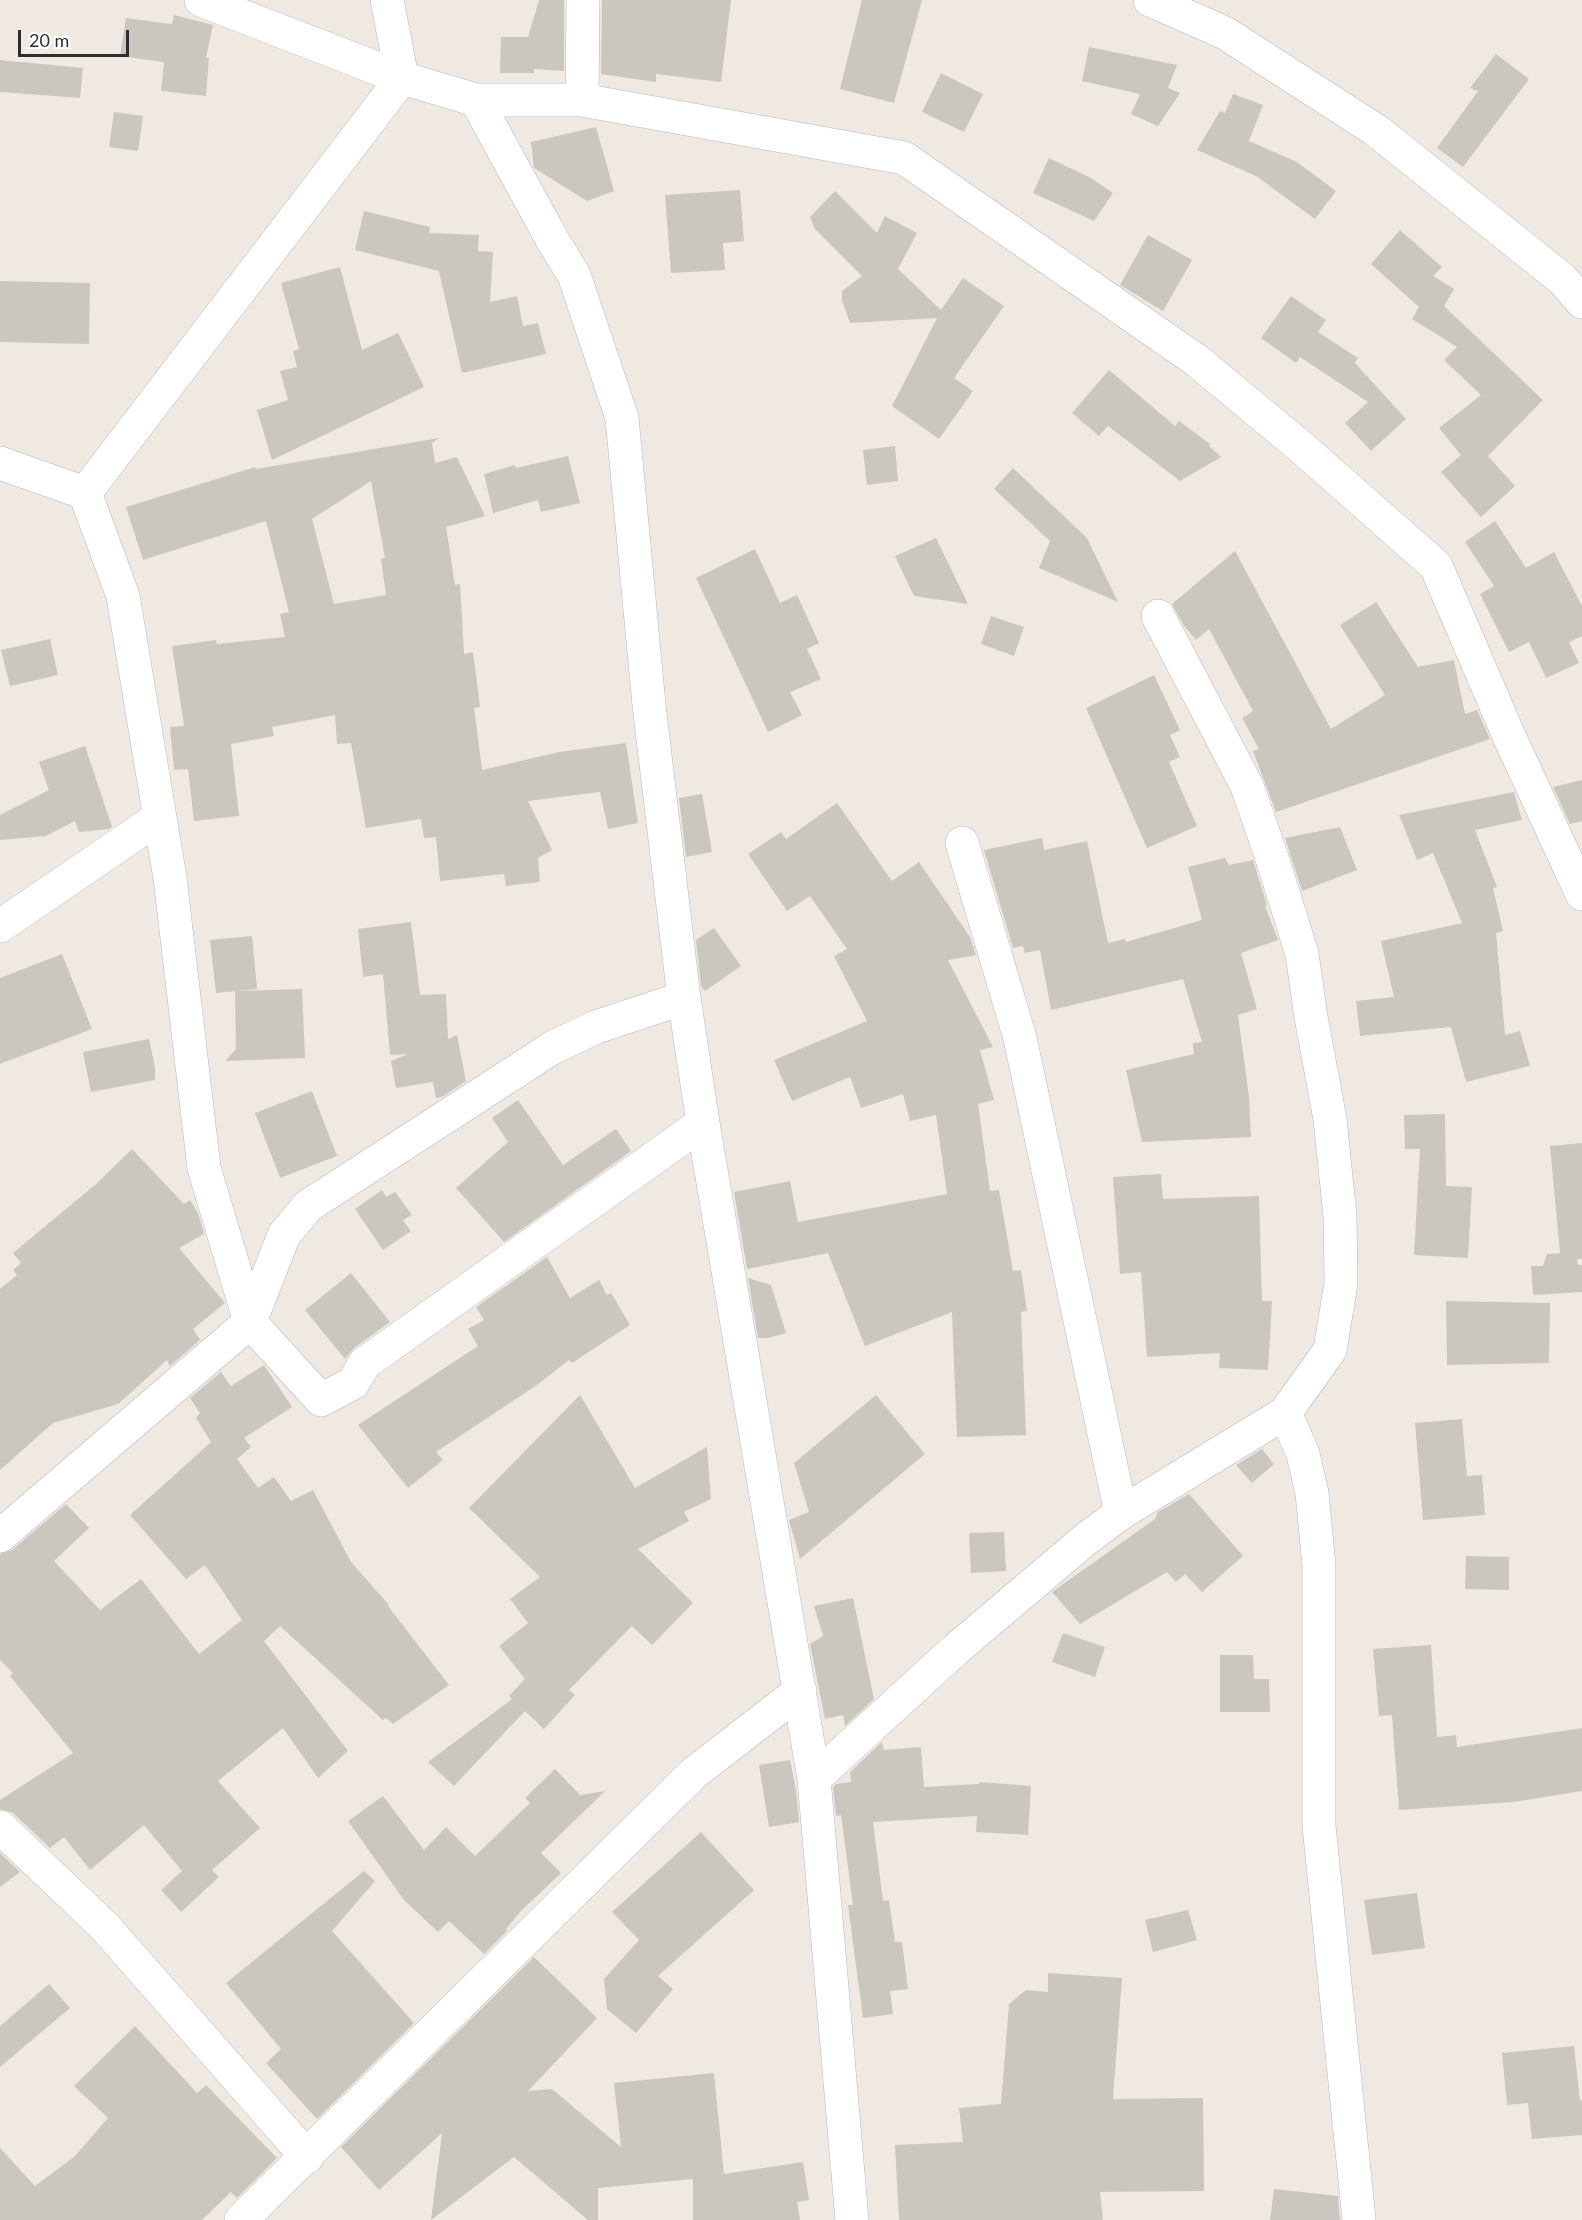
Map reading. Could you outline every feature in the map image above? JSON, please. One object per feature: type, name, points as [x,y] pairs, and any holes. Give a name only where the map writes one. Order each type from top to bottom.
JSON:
[{"type":"street","points":[[201,0],[402,78],[476,100],[582,100],[904,158],[1196,360],[1301,447],[1436,566],[1509,736],[1582,894]]},
{"type":"street","points":[[85,493],[402,78],[387,0]]},
{"type":"street","points":[[582,100],[583,0]]},
{"type":"street","points":[[1150,0],[1225,33],[1377,131],[1562,279],[1582,302]]},
{"type":"street","points":[[476,100],[574,276],[622,418],[649,705],[684,998],[814,1779],[852,2220]]},
{"type":"street","points":[[0,463],[85,493]]},
{"type":"street","points":[[85,493],[123,596],[170,878],[204,1168],[250,1322],[321,1400],[353,1383],[365,1363],[703,1123]]},
{"type":"street","points":[[814,1779],[955,1650],[1086,1539],[1121,1513],[1285,1413],[1330,1350],[1341,1283],[1340,1216],[1330,1119],[1302,954],[1274,861],[1247,786],[1158,616]]},
{"type":"street","points":[[0,926],[160,817]]},
{"type":"street","points":[[962,843],[1020,1038],[1121,1513]]},
{"type":"street","points":[[0,1536],[250,1322],[284,1235],[308,1206],[552,1048],[596,1027],[684,998]]},
{"type":"street","points":[[1285,1413],[1303,1454],[1312,1493],[1319,1566],[1319,1826],[1359,2220]]},
{"type":"street","points":[[241,2220],[694,1773],[800,1690]]},
{"type":"street","points":[[0,1827],[105,1927],[306,2157]]},
{"type":"building","points":[[539,0],[564,0],[564,71],[534,69],[534,73],[500,73],[501,37],[528,37]]},
{"type":"building","points":[[602,0],[731,0],[721,82],[656,74],[656,82],[601,74]]},
{"type":"building","points":[[862,0],[922,0],[894,103],[840,89]]},
{"type":"building","points":[[174,15],[213,25],[206,58],[209,58],[206,96],[161,91],[164,62],[120,56],[126,18],[172,24]]},
{"type":"building","points":[[1089,47],[1177,65],[1168,88],[1180,93],[1158,126],[1131,114],[1140,94],[1082,81]]},
{"type":"building","points":[[1496,54],[1529,79],[1463,167],[1437,148],[1478,91],[1470,88]]},
{"type":"building","points":[[0,60],[83,68],[80,98],[0,92]]},
{"type":"building","points":[[941,73],[983,94],[964,132],[922,112]]},
{"type":"building","points":[[1233,94],[1263,105],[1249,141],[1297,162],[1336,191],[1315,219],[1256,176],[1197,150],[1220,111],[1225,113]]},
{"type":"building","points":[[114,112],[143,116],[138,151],[109,147]]},
{"type":"building","points":[[596,127],[614,191],[587,201],[534,168],[531,142]]},
{"type":"building","points":[[1049,158],[1091,178],[1113,193],[1094,221],[1033,193]]},
{"type":"building","points":[[740,190],[744,241],[723,243],[725,270],[671,273],[665,195]]},
{"type":"building","points":[[835,191],[877,233],[885,216],[917,233],[898,269],[941,310],[963,278],[1004,306],[954,378],[973,391],[939,439],[892,406],[937,318],[850,323],[842,301],[842,291],[862,276],[815,229],[810,217]]},
{"type":"building","points":[[364,211],[430,227],[429,233],[479,235],[478,251],[493,252],[490,302],[517,296],[523,326],[538,323],[546,354],[462,373],[439,271],[355,250]]},
{"type":"building","points":[[1400,230],[1442,267],[1433,276],[1454,289],[1444,306],[1543,400],[1488,456],[1515,486],[1481,517],[1441,472],[1461,455],[1439,428],[1481,395],[1444,360],[1457,347],[1412,319],[1419,307],[1371,264]]},
{"type":"building","points":[[1148,235],[1192,260],[1163,311],[1120,285]]},
{"type":"building","points":[[340,267],[362,350],[398,333],[424,387],[272,460],[257,410],[288,400],[280,371],[297,367],[293,351],[299,349],[281,283]]},
{"type":"building","points":[[0,281],[90,283],[89,344],[0,342]]},
{"type":"building","points":[[1291,296],[1326,320],[1318,332],[1358,358],[1355,363],[1406,419],[1371,451],[1345,423],[1368,402],[1300,357],[1296,363],[1261,338]]},
{"type":"building","points":[[1109,370],[1175,426],[1179,421],[1210,444],[1209,446],[1221,457],[1180,481],[1108,426],[1099,436],[1072,413]]},
{"type":"building","points":[[439,438],[432,443],[435,463],[457,457],[485,516],[446,527],[455,585],[460,584],[464,654],[473,652],[480,707],[474,708],[482,770],[559,752],[626,743],[638,823],[608,829],[600,792],[528,801],[552,850],[538,858],[540,882],[506,886],[504,874],[440,881],[436,837],[424,838],[421,819],[366,828],[351,743],[337,744],[335,715],[272,727],[274,736],[231,744],[239,816],[194,821],[188,769],[174,770],[170,727],[184,726],[172,646],[216,640],[217,644],[285,637],[280,614],[289,612],[266,521],[143,560],[126,507],[255,467],[256,469]],"holes":[[[371,481],[385,558],[381,559],[386,595],[334,604],[312,519]]]},
{"type":"building","points":[[895,446],[898,481],[867,485],[863,450]]},
{"type":"building","points":[[568,456],[580,503],[541,512],[538,500],[493,513],[484,474],[515,465],[516,468]]},
{"type":"building","points":[[1013,468],[1087,538],[1118,602],[1039,568],[1050,541],[994,489]]},
{"type":"building","points":[[1495,521],[1526,568],[1554,552],[1582,606],[1582,636],[1569,642],[1579,663],[1546,678],[1529,642],[1509,652],[1480,594],[1494,586],[1465,542]]},
{"type":"building","points":[[936,538],[968,604],[914,596],[895,556]]},
{"type":"building","points":[[755,549],[780,603],[797,595],[819,643],[807,649],[821,679],[790,692],[802,715],[768,732],[696,578]]},
{"type":"building","points":[[1235,551],[1331,729],[1385,695],[1340,625],[1376,602],[1418,667],[1454,660],[1465,714],[1477,710],[1490,739],[1276,812],[1253,751],[1259,749],[1242,718],[1253,711],[1209,629],[1196,640],[1184,626],[1172,604]]},
{"type":"building","points":[[991,616],[1024,627],[1014,656],[981,644]]},
{"type":"building","points":[[50,639],[58,675],[10,686],[1,650]]},
{"type":"building","points":[[1154,675],[1180,730],[1170,735],[1180,757],[1169,762],[1197,826],[1147,848],[1086,708]]},
{"type":"building","points":[[85,746],[112,827],[79,832],[75,821],[46,836],[0,840],[0,815],[49,790],[39,762]]},
{"type":"building","points":[[1582,780],[1582,821],[1570,824],[1553,787]]},
{"type":"building","points":[[1514,792],[1522,820],[1475,830],[1497,887],[1493,888],[1503,931],[1496,933],[1505,1035],[1520,1031],[1530,1066],[1466,1082],[1451,1027],[1360,1036],[1356,1001],[1394,997],[1381,941],[1462,923],[1433,853],[1417,860],[1399,815]]},
{"type":"building","points":[[702,794],[712,852],[686,857],[679,798]]},
{"type":"building","points":[[837,803],[892,881],[919,862],[970,937],[976,955],[948,960],[993,1047],[980,1050],[994,1100],[978,1104],[990,1191],[999,1190],[1013,1271],[1021,1270],[1027,1311],[1021,1312],[1026,1435],[957,1437],[952,1312],[865,1346],[828,1253],[747,1269],[734,1192],[790,1181],[798,1222],[947,1194],[936,1115],[910,1121],[903,1094],[861,1108],[850,1077],[792,1101],[774,1060],[867,1021],[834,956],[847,949],[810,896],[787,911],[748,854],[781,832],[786,839]]},
{"type":"building","points":[[1340,827],[1357,870],[1302,891],[1285,838]]},
{"type":"building","points":[[1042,838],[1044,850],[1087,841],[1108,943],[1125,939],[1126,942],[1202,920],[1188,867],[1225,858],[1229,865],[1253,860],[1267,905],[1265,906],[1278,940],[1241,953],[1257,1009],[1238,1015],[1249,1097],[1251,1137],[1142,1142],[1126,1070],[1194,1054],[1193,1043],[1202,1042],[1183,979],[1051,1010],[1040,950],[1025,953],[1023,946],[1013,948],[984,850]]},
{"type":"building","points":[[411,922],[420,995],[446,994],[448,1039],[457,1035],[466,1081],[442,1097],[436,1098],[433,1082],[396,1088],[391,1061],[408,1054],[390,1055],[383,974],[363,977],[358,929]]},
{"type":"building","points":[[714,928],[741,966],[705,991],[701,986],[696,940]]},
{"type":"building","points":[[252,936],[257,989],[216,993],[210,940]]},
{"type":"building","points":[[62,954],[92,1029],[0,1064],[0,978]]},
{"type":"building","points":[[302,989],[305,1058],[225,1061],[236,1049],[235,991]]},
{"type":"building","points":[[149,1039],[155,1067],[155,1080],[91,1092],[83,1052]]},
{"type":"building","points":[[312,1091],[337,1156],[280,1178],[255,1113]]},
{"type":"building","points":[[518,1100],[563,1165],[616,1129],[631,1151],[504,1242],[456,1188],[508,1142],[492,1118]]},
{"type":"building","points":[[1445,1114],[1446,1186],[1472,1187],[1468,1258],[1414,1255],[1420,1149],[1405,1149],[1404,1115]]},
{"type":"building","points":[[1582,1143],[1582,1259],[1577,1259],[1578,1265],[1582,1265],[1582,1292],[1533,1295],[1531,1266],[1543,1266],[1547,1254],[1560,1253],[1550,1146]]},
{"type":"building","points":[[132,1149],[184,1204],[190,1200],[198,1213],[204,1234],[179,1248],[225,1303],[193,1329],[200,1340],[170,1366],[167,1360],[118,1404],[53,1423],[0,1470],[0,1289],[17,1275],[13,1270],[21,1263],[13,1253],[96,1184]]},
{"type":"building","points":[[1161,1174],[1163,1199],[1259,1196],[1262,1301],[1272,1301],[1268,1370],[1219,1368],[1220,1353],[1147,1357],[1141,1272],[1120,1274],[1113,1177]]},
{"type":"building","points":[[382,1190],[386,1197],[395,1192],[412,1215],[403,1220],[411,1231],[383,1250],[355,1209]]},
{"type":"building","points":[[547,1257],[570,1298],[599,1280],[607,1295],[611,1293],[630,1325],[572,1363],[569,1360],[537,1385],[436,1452],[443,1460],[408,1488],[358,1425],[478,1346],[468,1329],[484,1320],[476,1307]]},
{"type":"building","points":[[351,1273],[390,1322],[354,1348],[345,1359],[305,1310]]},
{"type":"building","points":[[748,1278],[771,1285],[786,1333],[758,1338]]},
{"type":"building","points":[[1446,1301],[1550,1303],[1549,1363],[1447,1365]]},
{"type":"building","points":[[264,1365],[292,1407],[244,1438],[251,1447],[237,1459],[258,1488],[274,1477],[291,1501],[313,1490],[351,1562],[389,1605],[449,1685],[393,1724],[386,1718],[383,1720],[280,1626],[264,1641],[348,1751],[318,1778],[283,1728],[218,1781],[260,1828],[212,1870],[219,1877],[181,1912],[161,1890],[182,1871],[144,1825],[90,1870],[64,1837],[50,1848],[13,1813],[0,1809],[0,1800],[73,1753],[10,1676],[13,1673],[0,1660],[0,1554],[12,1550],[66,1504],[89,1528],[54,1561],[100,1610],[141,1579],[199,1654],[242,1620],[205,1565],[186,1579],[130,1515],[211,1442],[196,1418],[200,1413],[190,1398],[221,1372],[231,1386]]},
{"type":"building","points":[[580,1395],[635,1488],[707,1447],[711,1499],[684,1512],[689,1521],[638,1549],[693,1603],[652,1645],[632,1626],[569,1690],[575,1695],[544,1729],[525,1711],[454,1786],[428,1762],[512,1699],[509,1696],[525,1679],[499,1646],[528,1623],[510,1599],[540,1577],[469,1508]]},
{"type":"building","points":[[876,1395],[925,1454],[800,1559],[789,1520],[809,1512],[794,1463]]},
{"type":"building","points":[[1462,1419],[1467,1476],[1482,1475],[1485,1515],[1423,1520],[1415,1423]]},
{"type":"building","points":[[1262,1449],[1274,1464],[1252,1483],[1236,1465]]},
{"type":"building","points":[[1189,1494],[1243,1556],[1202,1592],[1185,1574],[1176,1582],[1167,1572],[1080,1624],[1052,1592],[1155,1519],[1158,1512]]},
{"type":"building","points":[[1004,1532],[1006,1571],[971,1573],[969,1533]]},
{"type":"building","points":[[1466,1556],[1509,1557],[1509,1590],[1465,1589]]},
{"type":"building","points":[[853,1598],[874,1699],[845,1726],[843,1715],[825,1719],[810,1644],[823,1636],[814,1606]]},
{"type":"building","points":[[1063,1633],[1105,1647],[1095,1677],[1052,1662]]},
{"type":"building","points":[[1431,1645],[1437,1737],[1456,1735],[1457,1747],[1582,1728],[1582,1791],[1514,1802],[1399,1810],[1392,1715],[1379,1716],[1373,1649]]},
{"type":"building","points":[[1220,1655],[1253,1655],[1254,1679],[1269,1679],[1270,1712],[1220,1712]]},
{"type":"building","points":[[882,1742],[884,1750],[921,1747],[924,1787],[979,1784],[979,1782],[1031,1786],[1028,1835],[976,1832],[977,1816],[873,1822],[883,1901],[889,1900],[895,1942],[902,1942],[908,1989],[890,1991],[893,2014],[863,2018],[848,1905],[853,1905],[841,1815],[836,1816],[833,1787],[836,1784],[851,1782],[850,1772]]},
{"type":"building","points":[[790,1760],[799,1822],[769,1827],[759,1765]]},
{"type":"building","points":[[555,1769],[580,1795],[605,1791],[541,1853],[561,1873],[520,1912],[506,1929],[507,1931],[484,1954],[449,1921],[438,1932],[404,1900],[348,1821],[383,1796],[424,1850],[446,1827],[475,1856],[530,1803],[525,1798]]},
{"type":"building","points":[[701,1832],[754,1890],[658,1976],[673,1989],[636,2033],[607,2009],[604,1979],[639,1940],[612,1912]]},
{"type":"building","points":[[0,1853],[20,1872],[0,1887]]},
{"type":"building","points":[[364,1871],[375,1881],[332,1931],[414,2023],[317,2119],[266,2063],[281,2049],[226,1983]]},
{"type":"building","points":[[1417,1893],[1425,1948],[1372,1955],[1364,1900]]},
{"type":"building","points":[[1188,1910],[1197,1940],[1153,1952],[1145,1920]]},
{"type":"building","points":[[534,1957],[597,2018],[528,2091],[552,2089],[621,2147],[614,2083],[714,2073],[724,2174],[803,2162],[809,2200],[797,2202],[800,2220],[693,2220],[693,2179],[598,2188],[598,2220],[588,2220],[514,2157],[431,2220],[442,2133],[379,2190],[341,2147]]},
{"type":"building","points":[[1048,1973],[1122,1978],[1113,2099],[1203,2098],[1204,2191],[1100,2192],[1103,2220],[899,2220],[895,2145],[963,2142],[959,2108],[1001,2104],[1009,2004],[1026,1990],[1048,1992]]},
{"type":"building","points":[[49,1984],[70,2008],[0,2067],[0,2026]]},
{"type":"building","points":[[135,2026],[197,2093],[206,2085],[277,2158],[237,2198],[231,2192],[202,2220],[0,2220],[0,2148],[35,2186],[75,2156],[108,2118],[74,2086]]},
{"type":"building","points":[[1574,2046],[1580,2101],[1582,2100],[1582,2135],[1532,2139],[1528,2103],[1507,2105],[1502,2053]]},
{"type":"building","points":[[1274,2189],[1338,2196],[1340,2220],[1270,2220]]}]
